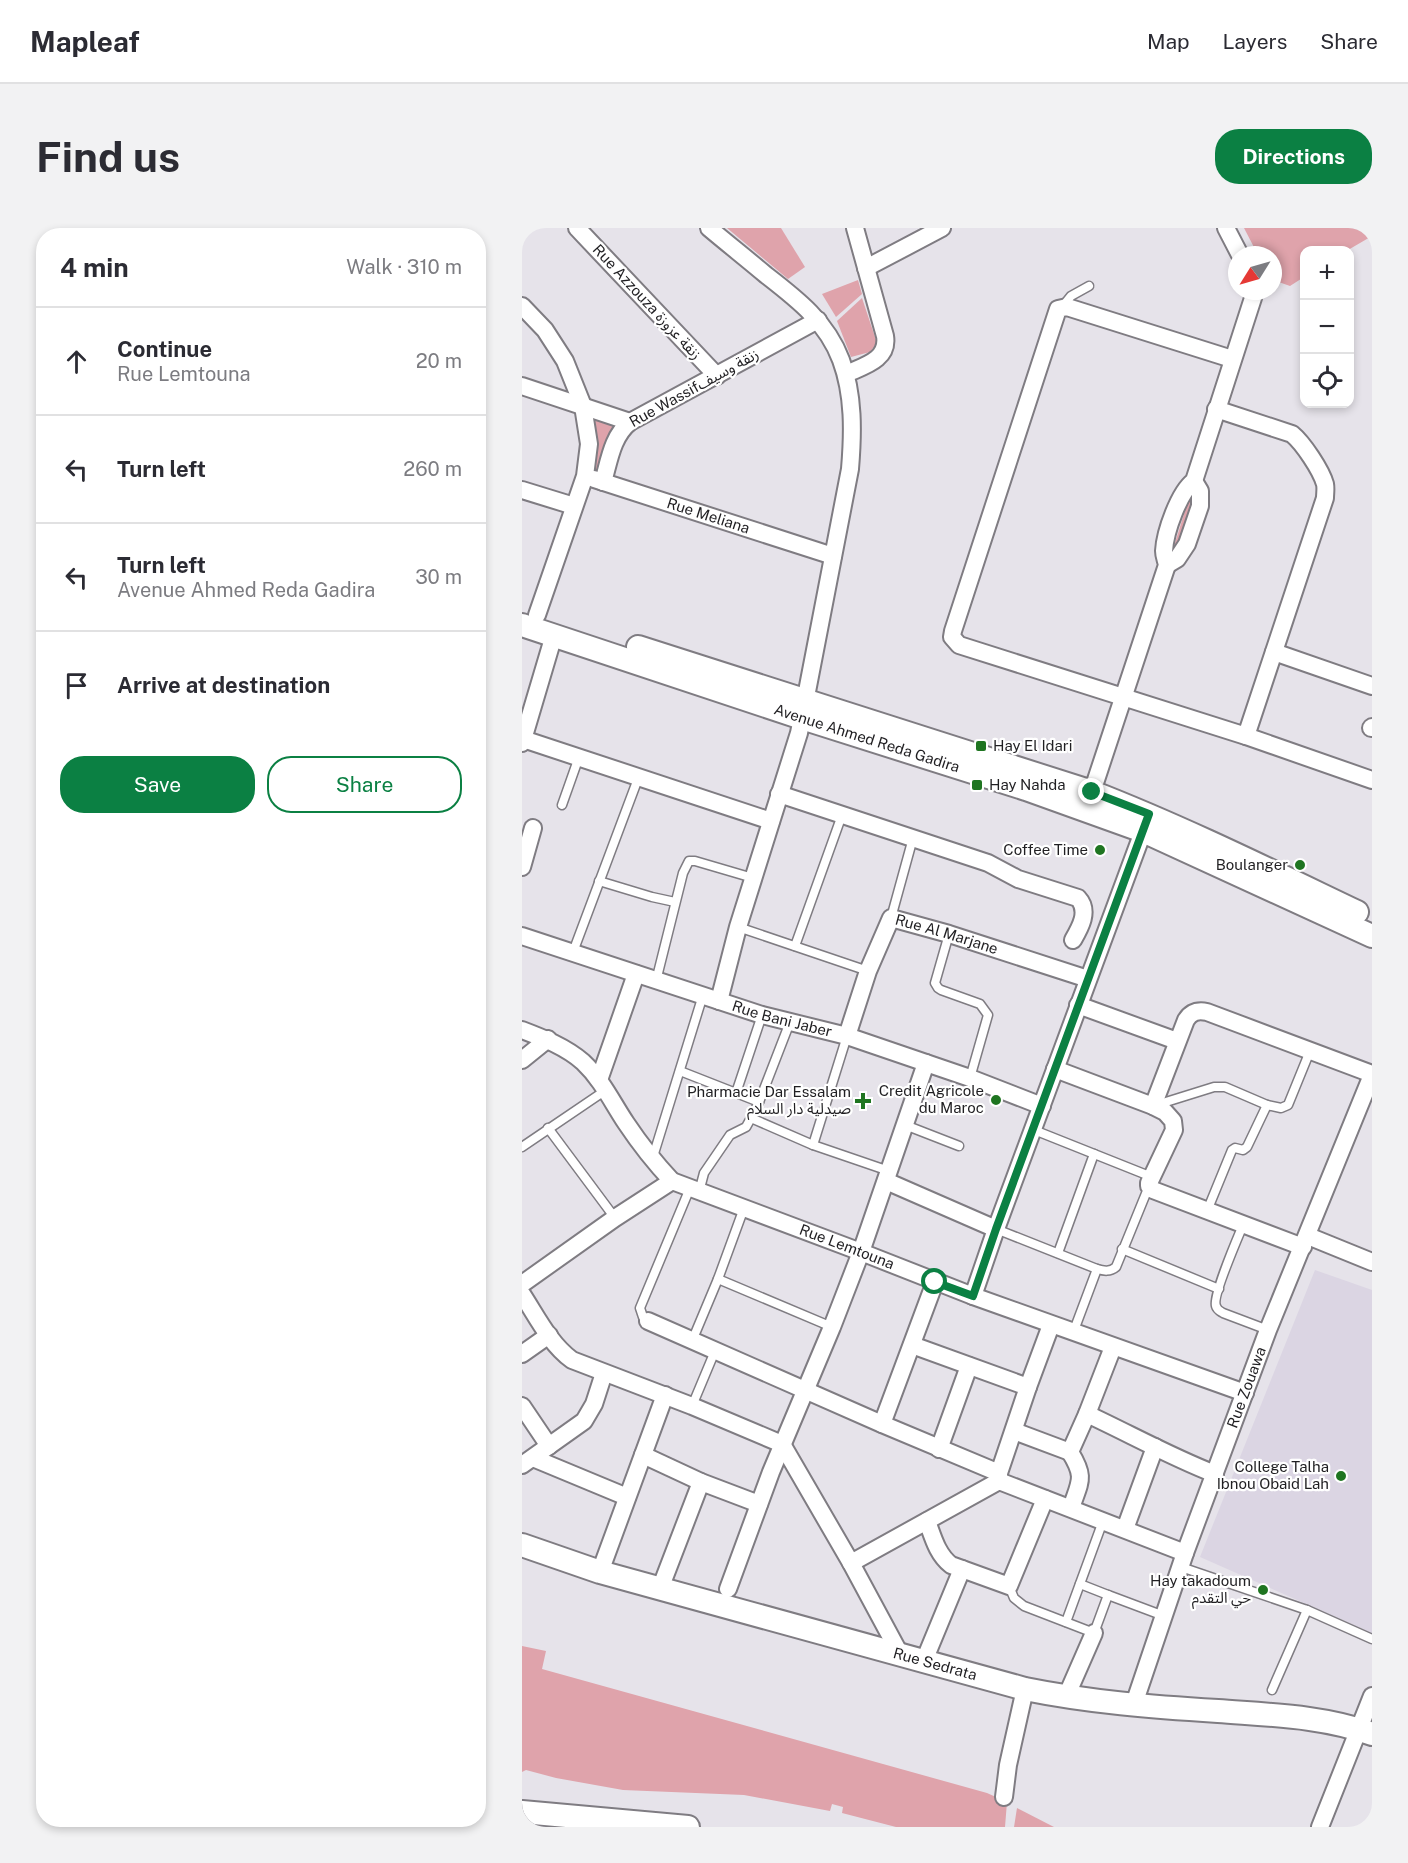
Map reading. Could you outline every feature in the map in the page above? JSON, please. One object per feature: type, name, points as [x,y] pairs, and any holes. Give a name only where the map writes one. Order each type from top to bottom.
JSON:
[{"type":"main road","name":"Avenue Ahmed Reda Gadira","points":[[527,616],[554,635],[1092,792],[1146,823],[1372,936]]},
{"type":"main road","name":"Avenue Ahmed Reda Gadira","points":[[527,616],[804,709],[1026,789],[1146,823],[1372,919]]},
{"type":"main road","name":"Rue Sedrata","points":[[522,1545],[600,1572],[1025,1689],[1066,1697],[1321,1721],[1366,1732]]},
{"type":"main road","points":[[522,1812],[557,1821],[688,1827]]},
{"type":"street","name":"Rue Azzouza زنقة عزوزة","points":[[577,228],[717,376]]},
{"type":"street","points":[[709,228],[800,302],[818,320],[836,347],[846,374],[851,406],[852,445],[850,469],[799,733],[738,927],[719,1001]]},
{"type":"street","points":[[846,374],[877,359],[882,355],[886,345],[855,228]]},
{"type":"street","points":[[866,268],[941,228]]},
{"type":"street","points":[[1226,228],[1235,246]]},
{"type":"street","points":[[1092,792],[1167,565],[1177,559],[1185,549],[1200,506],[1200,491],[1194,481],[1252,300]]},
{"type":"street","points":[[522,306],[554,341],[565,361],[583,406],[588,444],[585,476],[527,616]]},
{"type":"street","points":[[1232,359],[1063,306],[1058,309],[952,631],[952,637],[959,645],[1246,736],[1372,780]]},
{"type":"street","name":"Rue Wassifزنقة وسيف","points":[[603,482],[617,437],[623,427],[818,320]]},
{"type":"street","points":[[522,386],[630,422]]},
{"type":"street","points":[[1216,410],[1292,434],[1298,439],[1325,484],[1325,498],[1246,736]]},
{"type":"street","name":"Rue Meliana","points":[[585,476],[833,556]]},
{"type":"street","points":[[522,489],[574,506]]},
{"type":"street","points":[[554,635],[526,718],[523,741],[639,776],[771,821]]},
{"type":"street","points":[[1274,652],[1372,686]]},
{"type":"street","points":[[779,794],[994,866],[1018,879],[1078,898],[1082,902],[1084,912],[1073,940]]},
{"type":"street","points":[[973,1296],[1146,823]]},
{"type":"street","points":[[522,867],[533,828]]},
{"type":"street","name":"Rue Al Marjane","points":[[847,1036],[868,971],[891,918],[949,934],[1088,979]]},
{"type":"street","name":"Rue Bani Jaber","points":[[522,936],[762,1016],[847,1036],[970,1078],[1042,1106]]},
{"type":"street","points":[[603,1084],[636,974]]},
{"type":"street","points":[[1078,1005],[1178,1041]]},
{"type":"street","points":[[1153,1106],[1185,1020],[1189,1015],[1202,1011],[1372,1074]]},
{"type":"street","name":"Rue Lemtouna","points":[[522,1030],[548,1040],[582,1061],[603,1084],[652,1160],[672,1181],[1051,1325],[1245,1393]]},
{"type":"street","points":[[522,1060],[548,1040]]},
{"type":"street","points":[[728,1589],[782,1444],[861,1252],[926,1063]]},
{"type":"street","points":[[1055,1069],[1153,1106],[1170,1116],[1174,1126],[1150,1181],[1153,1190],[1243,1225],[1372,1262]]},
{"type":"street","name":"Rue Zouawa","points":[[1134,1704],[1183,1560],[1268,1330],[1372,1074]]},
{"type":"street","points":[[888,1176],[996,1229]]},
{"type":"street","points":[[522,1284],[672,1181]]},
{"type":"street","points":[[882,1424],[935,1282]]},
{"type":"street","points":[[522,1294],[549,1335],[564,1354],[572,1360],[665,1395],[782,1444],[851,1563],[900,1654]]},
{"type":"street","points":[[648,1321],[939,1449],[1045,1499],[1125,1529],[1183,1560]]},
{"type":"street","points":[[851,1563],[927,1521],[999,1477],[1051,1325]]},
{"type":"street","points":[[522,1354],[549,1335]]},
{"type":"street","points":[[912,1345],[1028,1387]]},
{"type":"street","points":[[1070,1452],[1113,1347]]},
{"type":"street","points":[[939,1449],[969,1366]]},
{"type":"street","points":[[527,1462],[584,1421],[594,1404],[604,1373]]},
{"type":"street","points":[[600,1572],[665,1395]]},
{"type":"street","points":[[522,1406],[549,1446]]},
{"type":"street","points":[[1087,1414],[1186,1463],[1215,1474]]},
{"type":"street","points":[[1014,1431],[1070,1452],[1078,1466],[1081,1479],[1071,1508]]},
{"type":"street","points":[[1125,1529],[1155,1447]]},
{"type":"street","points":[[643,1455],[701,1482],[759,1504]]},
{"type":"street","points":[[527,1462],[627,1497]]},
{"type":"street","points":[[660,1589],[701,1482]]},
{"type":"street","points":[[927,1521],[940,1555],[951,1565],[1009,1586],[1045,1499]]},
{"type":"street","points":[[924,1661],[962,1569]]},
{"type":"street","points":[[1066,1697],[1094,1633]]},
{"type":"street","points":[[1004,1797],[1008,1765],[1025,1689]]},
{"type":"street","points":[[1320,1827],[1366,1732],[1372,1696]]},
{"type":"lane","points":[[1063,306],[1071,296],[1089,286]]},
{"type":"lane","points":[[561,805],[579,757]]},
{"type":"lane","points":[[573,952],[639,776]]},
{"type":"lane","points":[[795,946],[842,815]]},
{"type":"lane","points":[[891,918],[913,838]]},
{"type":"lane","points":[[656,981],[682,873],[689,861],[753,878]]},
{"type":"lane","points":[[599,881],[675,902]]},
{"type":"lane","points":[[738,927],[868,971]]},
{"type":"lane","points":[[949,934],[936,986],[941,990],[980,1004],[988,1015],[970,1078]]},
{"type":"lane","points":[[652,1160],[703,995]]},
{"type":"lane","points":[[736,1093],[762,1016]]},
{"type":"lane","points":[[648,1321],[643,1317],[640,1308],[694,1190],[730,1135],[746,1127],[759,1102],[790,1022]]},
{"type":"lane","points":[[813,1145],[847,1036]]},
{"type":"lane","points":[[1153,1106],[1214,1087],[1225,1087],[1267,1105],[1281,1108],[1288,1105],[1310,1051]]},
{"type":"lane","points":[[680,1071],[759,1102]]},
{"type":"lane","points":[[522,1147],[603,1084]]},
{"type":"lane","points":[[1207,1210],[1232,1150],[1235,1148],[1243,1150],[1247,1147],[1267,1105]]},
{"type":"lane","points":[[751,1118],[888,1176]]},
{"type":"lane","points":[[905,1125],[959,1146]]},
{"type":"lane","points":[[548,1128],[615,1218]]},
{"type":"lane","points":[[996,1229],[1097,1269],[1113,1270],[1150,1181],[1094,1154],[1034,1130]]},
{"type":"lane","points":[[1058,1253],[1094,1154]]},
{"type":"lane","points":[[692,1341],[744,1208]]},
{"type":"lane","points":[[1243,1225],[1215,1303],[1218,1309],[1268,1330]]},
{"type":"lane","points":[[1122,1249],[1219,1289]]},
{"type":"lane","points":[[1073,1333],[1097,1269]]},
{"type":"lane","points":[[718,1279],[832,1327]]},
{"type":"lane","points":[[692,1406],[715,1351]]},
{"type":"lane","points":[[1066,1622],[1103,1521]]},
{"type":"lane","points":[[1183,1560],[1372,1639]]},
{"type":"lane","points":[[1080,1584],[1164,1616]]},
{"type":"lane","points":[[1009,1586],[1018,1602],[1094,1633],[1108,1595]]},
{"type":"lane","points":[[1272,1690],[1307,1610]]},
{"type":"shaded area","points":[[727,228],[781,228],[805,267],[788,279]]},
{"type":"shaded area","points":[[1244,228],[1372,228],[1372,236],[1354,246],[1300,246],[1300,280],[1290,286],[1282,283],[1282,246],[1253,246]]},
{"type":"shaded area","points":[[858,280],[862,294],[836,317],[822,294]]},
{"type":"shaded area","points":[[862,298],[877,343],[870,352],[851,357],[837,321]]},
{"type":"shaded area","points":[[595,416],[614,423],[599,473],[589,470]]},
{"type":"shaded area","points":[[1189,498],[1192,499],[1194,505],[1179,549],[1175,550],[1174,546]]},
{"type":"shaded area","points":[[1315,1270],[1372,1290],[1372,1633],[1200,1557]]},
{"type":"shaded area","points":[[522,1646],[546,1651],[542,1669],[987,1793],[1007,1802],[1005,1827],[896,1827],[842,1813],[843,1807],[832,1804],[830,1811],[744,1795],[623,1790],[526,1770],[522,1772]]},
{"type":"shaded area","points":[[1017,1808],[1054,1827],[1014,1827]]},
{"type":"place","name":"Hay El Idari","points":[[981,746]]},
{"type":"place","name":"Hay Nahda","points":[[977,785]]},
{"type":"place","name":"Coffee Time","points":[[1100,850]]},
{"type":"place","name":"Boulanger","points":[[1300,865]]},
{"type":"place","name":"Credit Agricole du Maroc","points":[[996,1100]]},
{"type":"place","name":"Pharmacie Dar Essalam صيدلية دار السلام","points":[[863,1101]]},
{"type":"place","name":"College Talha Ibnou Obaid Lah","points":[[1341,1476]]},
{"type":"place","name":"Hay takadoum حي التقدم","points":[[1263,1590]]},
{"type":"route","points":[[935,1282],[973,1296],[1149,814],[1092,792]]}]
